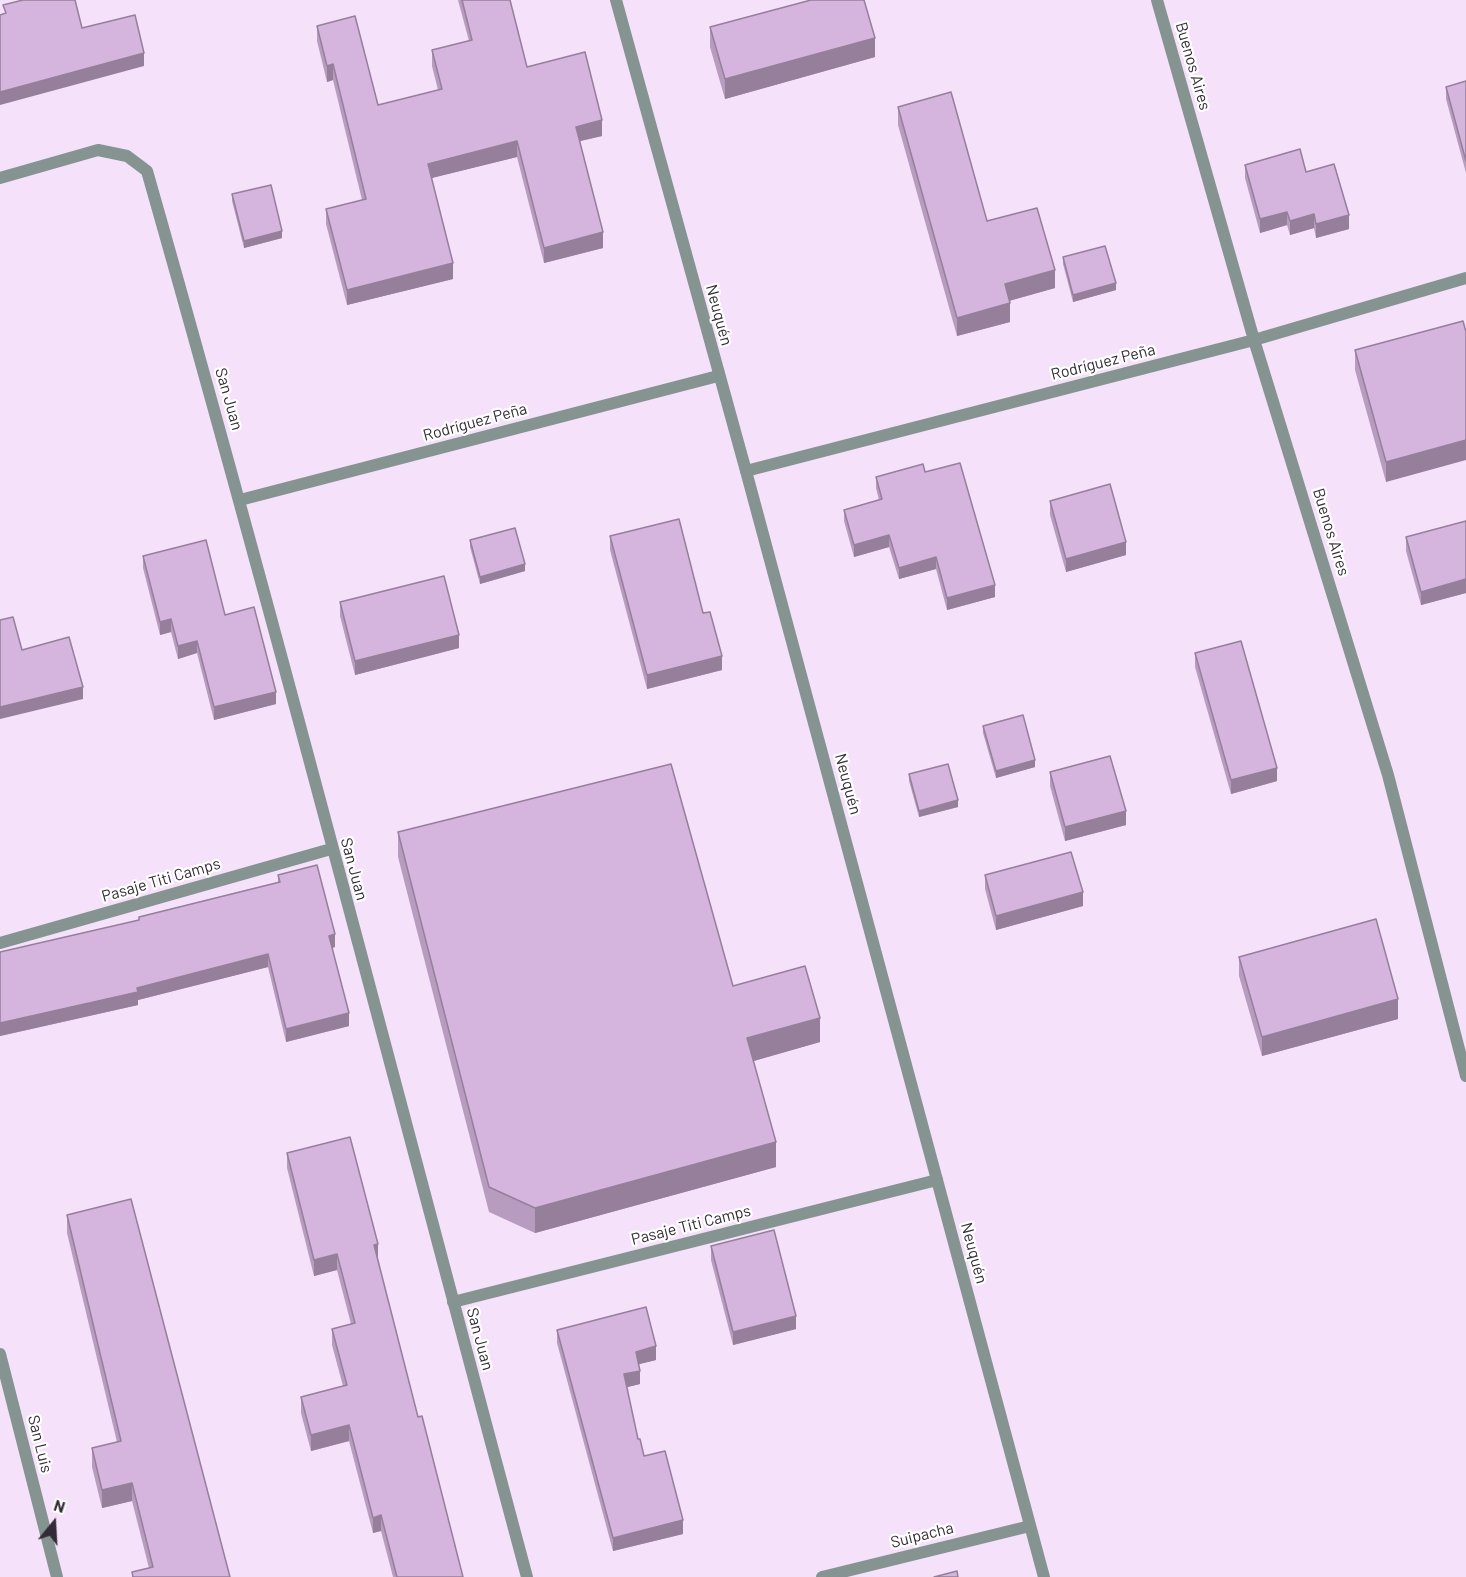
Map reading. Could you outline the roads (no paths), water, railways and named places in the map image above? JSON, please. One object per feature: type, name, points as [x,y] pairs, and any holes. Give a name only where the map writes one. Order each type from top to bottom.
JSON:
[{"type":"street","name":"Neuquén","points":[[616,0],[746,471],[1044,1577]]},
{"type":"street","name":"Buenos Aires","points":[[1157,0],[1254,340],[1388,775],[1466,1076]]},
{"type":"street","name":"San Juan","points":[[0,177],[98,150],[127,156],[147,171],[240,500],[331,849],[527,1577]]},
{"type":"street","name":"Rodríguez Peña","points":[[746,471],[1254,340],[1466,278]]},
{"type":"street","name":"Rodríguez Peña","points":[[240,500],[718,376]]},
{"type":"street","name":"Pasaje Titi Camps","points":[[0,943],[331,849]]},
{"type":"street","name":"Pasaje Titi Camps","points":[[453,1302],[937,1180]]},
{"type":"street","name":"San Luis","points":[[0,1354],[57,1577]]},
{"type":"street","name":"Suipacha","points":[[822,1577],[1030,1526]]}]
